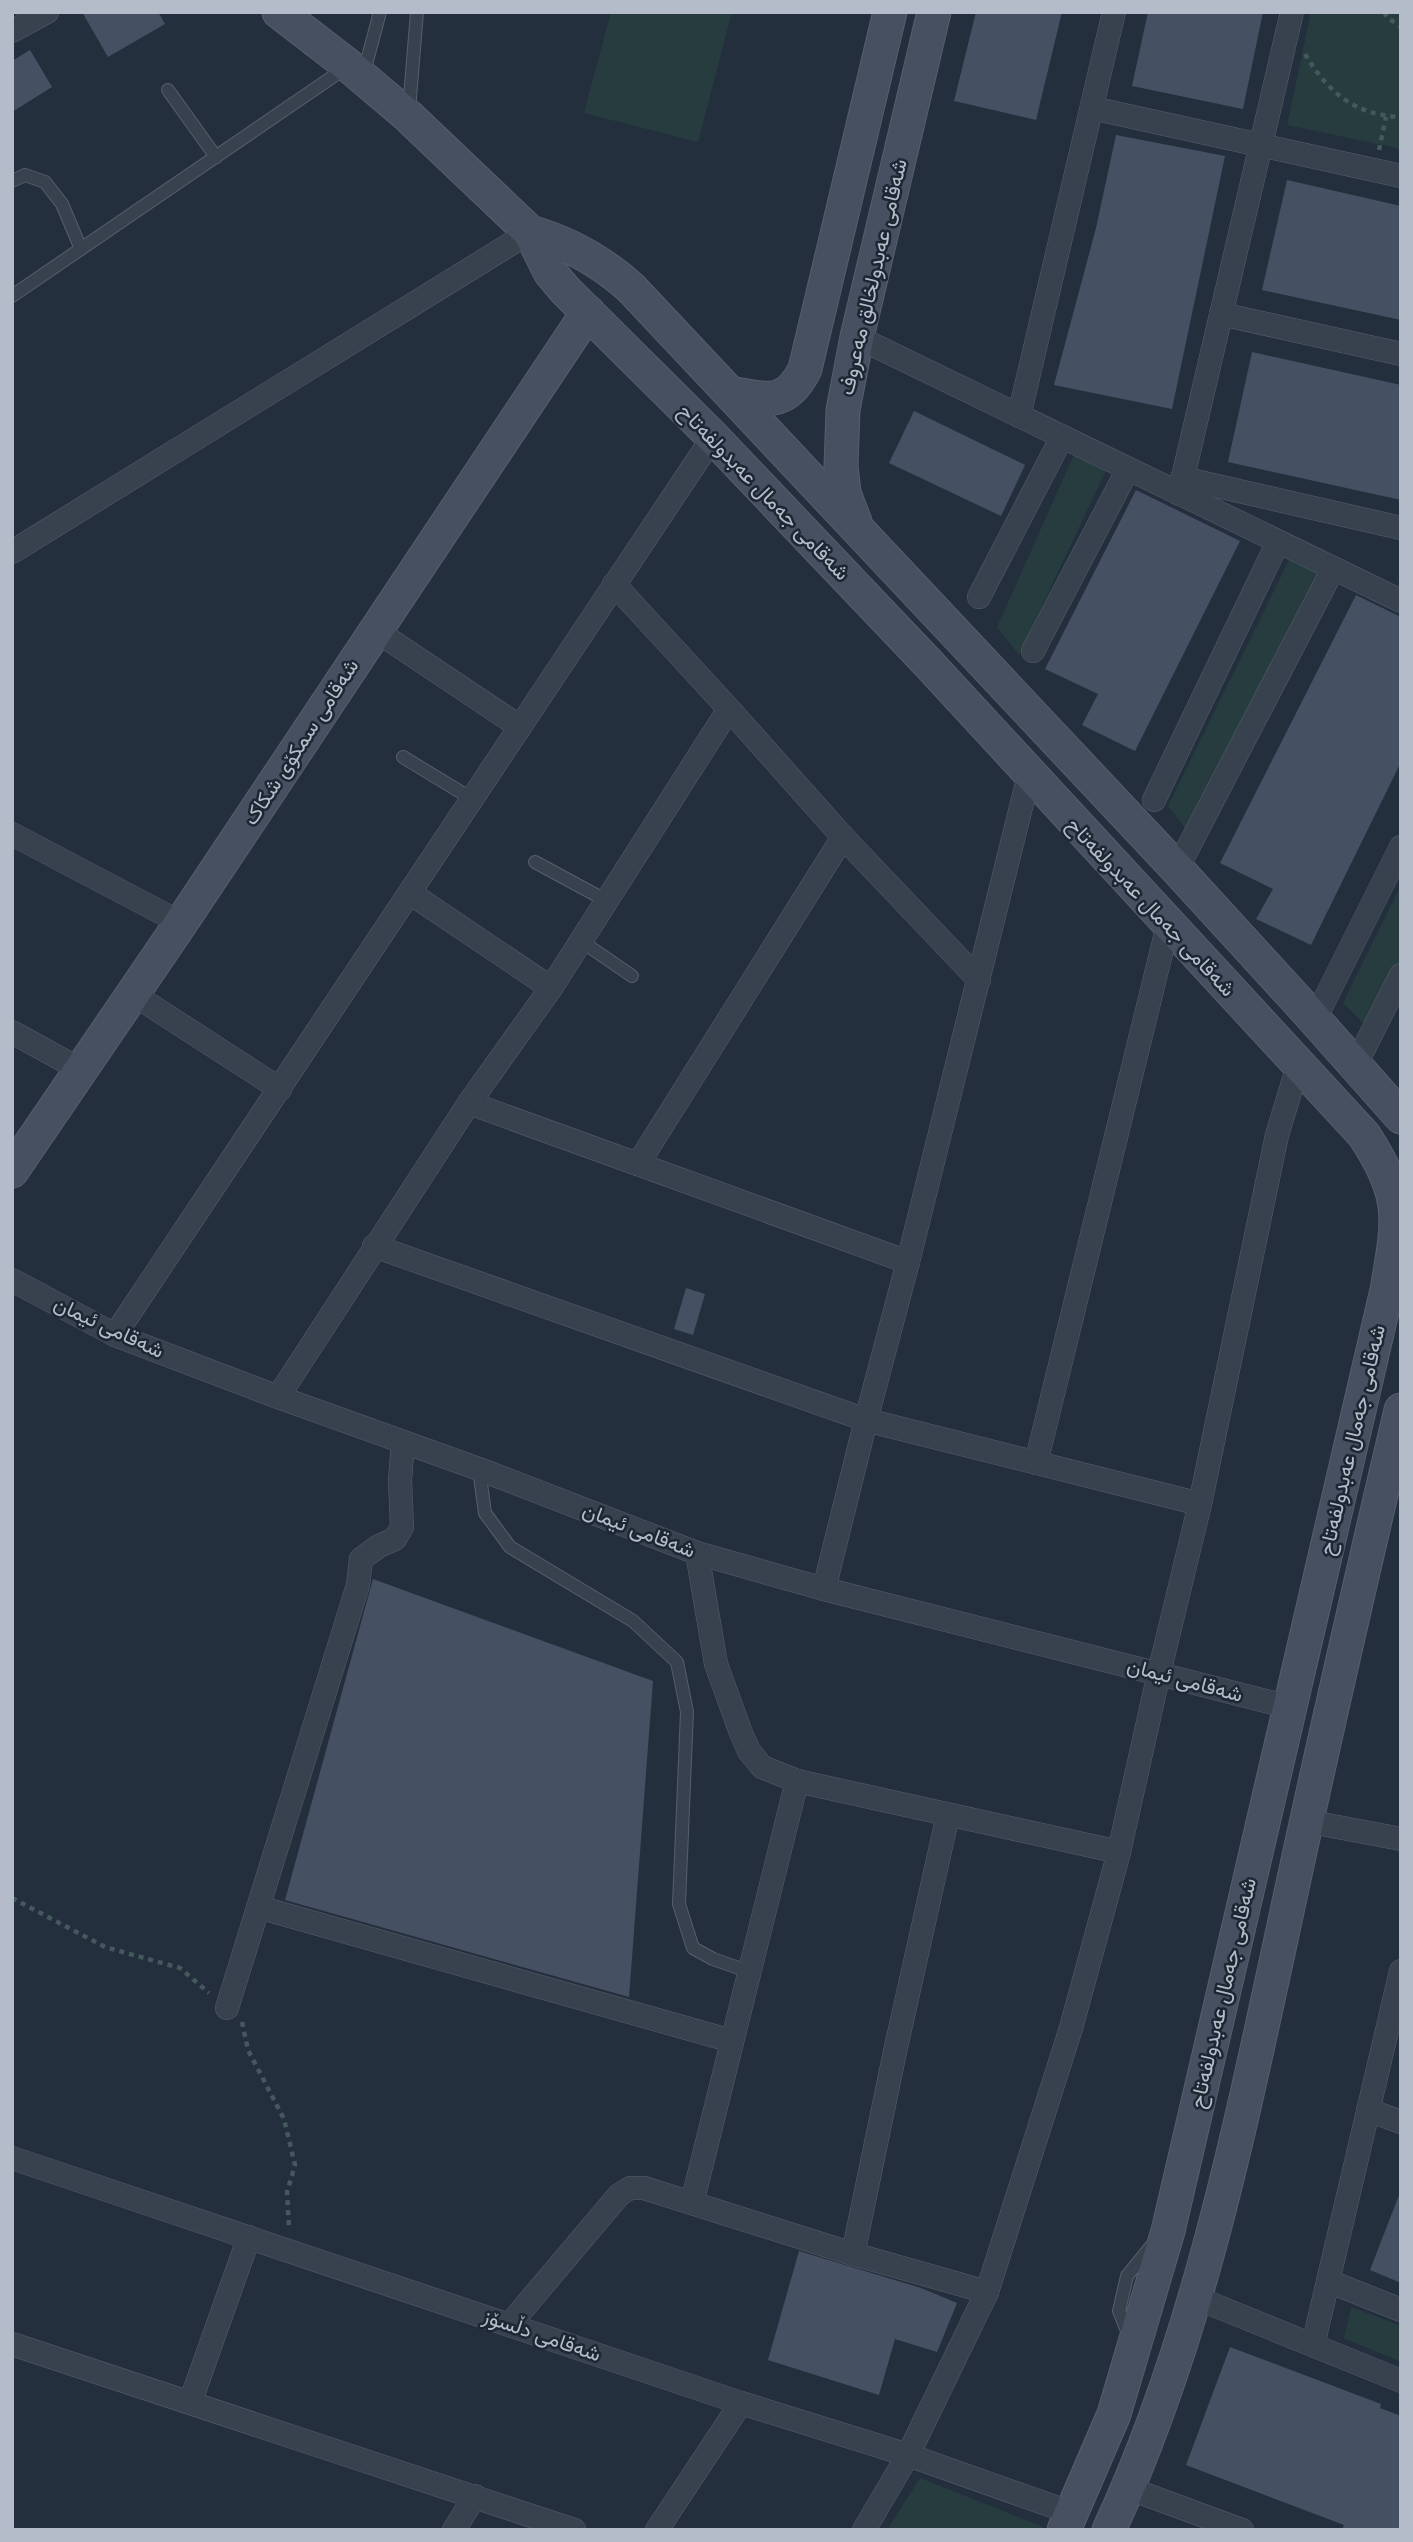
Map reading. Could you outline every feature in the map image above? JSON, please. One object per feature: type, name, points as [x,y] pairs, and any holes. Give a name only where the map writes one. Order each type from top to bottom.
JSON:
[{"type":"main road","name":"شەقامی عەبدولخالق مەعروف","points":[[730,393],[767,400],[782,396],[796,387],[805,369],[890,12]]},
{"type":"main road","name":"شەقامی عەبدولخالق مەعروف","points":[[865,539],[850,514],[841,466],[844,410],[857,337],[934,12]]},
{"type":"main road","name":"شەقامی جەمال عەبدولفەتاح","points":[[287,15],[408,116],[530,232],[550,272],[713,437],[928,663],[1364,1135],[1381,1161],[1393,1190],[1398,1221],[1387,1290],[1170,2222],[1114,2414],[1068,2521]]},
{"type":"main road","name":"شەقامی جەمال عەبدولفەتاح","points":[[530,232],[574,248],[614,272],[631,288],[1177,869],[1356,1064],[1401,1117]]},
{"type":"main road","name":"شەقامی سمکۆی شکاک","points":[[12,1171],[181,923],[588,312]]},
{"type":"main road","points":[[928,663],[955,635]]},
{"type":"main road","name":"شەقامی جەمال عەبدولفەتاح","points":[[1109,2530],[1152,2427],[1194,2297],[1241,2123],[1306,1822],[1401,1410]]},
{"type":"street","points":[[12,31],[47,12]]},
{"type":"street","points":[[1019,416],[1114,12]]},
{"type":"street","points":[[1181,486],[1290,19]]},
{"type":"street","points":[[1092,108],[1401,176]]},
{"type":"street","points":[[12,552],[530,232]]},
{"type":"street","points":[[1221,314],[1401,354]]},
{"type":"street","points":[[857,337],[1128,469],[1181,486],[1401,528]]},
{"type":"street","points":[[115,1335],[713,437]]},
{"type":"street","points":[[979,597],[1062,437]]},
{"type":"street","points":[[1033,651],[1128,469]]},
{"type":"street","points":[[1181,486],[1278,542],[1401,601]]},
{"type":"street","points":[[1154,800],[1278,542]]},
{"type":"street","points":[[1177,869],[1333,569]]},
{"type":"street","points":[[614,584],[843,836],[979,980]]},
{"type":"street","points":[[374,630],[520,727]]},
{"type":"street","points":[[278,1397],[470,1103],[551,988],[729,709]]},
{"type":"street","points":[[824,1589],[1029,775]]},
{"type":"street","points":[[12,834],[181,923]]},
{"type":"street","points":[[638,1164],[843,836]]},
{"type":"street","points":[[1315,1019],[1401,847]]},
{"type":"street","points":[[410,893],[551,988]]},
{"type":"street","points":[[1036,1463],[1168,925]]},
{"type":"street","points":[[1356,1064],[1401,975]]},
{"type":"street","points":[[133,994],[280,1089]]},
{"type":"street","points":[[12,1032],[81,1070]]},
{"type":"street","points":[[864,2530],[908,2455],[987,2292],[1071,2028],[1119,1852],[1200,1504],[1277,1135],[1298,1066]]},
{"type":"street","points":[[470,1103],[908,1262]]},
{"type":"street","points":[[374,1247],[866,1420],[1200,1504]]},
{"type":"street","name":"شەقامی ئیمان","points":[[12,1280],[115,1335],[479,1469],[697,1553],[824,1589],[1289,1707]]},
{"type":"street","points":[[227,2008],[358,1585],[361,1559],[395,1539],[402,1527],[400,1480],[403,1442]]},
{"type":"street","points":[[697,1553],[716,1664],[740,1733],[749,1751],[762,1767],[797,1781],[1119,1852]]},
{"type":"street","points":[[692,2203],[797,1781]]},
{"type":"street","points":[[853,2253],[948,1815]]},
{"type":"street","points":[[1306,1822],[1401,1839]]},
{"type":"street","points":[[258,1907],[732,2040]]},
{"type":"street","points":[[1313,2345],[1368,2110],[1392,2047],[1401,1971]]},
{"type":"street","points":[[1368,2110],[1401,2122]]},
{"type":"street","name":"شەقامی دڵسۆز","points":[[12,2158],[741,2403],[908,2455],[1068,2521]]},
{"type":"street","points":[[510,2324],[619,2195],[630,2188],[644,2188],[987,2292]]},
{"type":"street","points":[[190,2403],[249,2237]]},
{"type":"street","points":[[1328,2281],[1401,2310]]},
{"type":"street","points":[[1194,2297],[1401,2381]]},
{"type":"street","points":[[12,2344],[574,2530]]},
{"type":"street","points":[[657,2530],[741,2403]]},
{"type":"street","points":[[1128,2488],[1242,2530]]},
{"type":"street","points":[[454,2530],[475,2496]]},
{"type":"lane","points":[[12,296],[216,157],[356,72],[380,12]]},
{"type":"lane","points":[[408,116],[417,12]]},
{"type":"lane","points":[[168,90],[216,157]]},
{"type":"lane","points":[[12,181],[24,175],[45,182],[62,204],[80,249]]},
{"type":"lane","points":[[403,757],[472,799]]},
{"type":"lane","points":[[535,862],[607,901]]},
{"type":"lane","points":[[581,941],[632,976]]},
{"type":"lane","points":[[479,1469],[485,1513],[510,1547],[633,1621],[677,1662],[687,1712],[679,1904],[693,1948],[713,1959],[750,1972]]},
{"type":"path","points":[[1384,12],[1401,27]]},
{"type":"path","points":[[1290,19],[1328,87],[1364,110],[1386,117],[1401,117]]},
{"type":"path","points":[[1375,170],[1386,117]]},
{"type":"path","points":[[12,1898],[105,1947],[180,1968],[243,2022],[248,2050],[284,2119],[295,2165],[287,2192],[288,2250]]},
{"type":"green space","points":[[611,12],[732,12],[698,142],[584,113]]},
{"type":"green space","points":[[1311,12],[1401,12],[1401,149],[1287,125]]},
{"type":"green space","points":[[1077,448],[1109,464],[1019,655],[997,627]]},
{"type":"green space","points":[[1293,552],[1326,568],[1194,839],[1168,806]]},
{"type":"green space","points":[[1401,885],[1401,961],[1368,1028],[1343,1003]]},
{"type":"green space","points":[[1351,2307],[1401,2326],[1401,2362],[1344,2338]]},
{"type":"green space","points":[[920,2478],[1043,2527],[1042,2530],[887,2530]]},
{"type":"building","points":[[82,12],[158,12],[165,24],[108,57]]},
{"type":"building","points":[[976,12],[1062,12],[1036,120],[954,101]]},
{"type":"building","points":[[1148,12],[1263,12],[1243,109],[1132,86]]},
{"type":"building","points":[[30,50],[52,87],[12,112],[12,61]]},
{"type":"building","points":[[1116,135],[1225,156],[1172,409],[1054,385],[1096,228]]},
{"type":"building","points":[[1287,180],[1401,206],[1401,320],[1262,290]]},
{"type":"building","points":[[1252,352],[1401,385],[1401,500],[1228,462]]},
{"type":"building","points":[[914,411],[1025,465],[1001,516],[889,463]]},
{"type":"building","points":[[1136,490],[1240,541],[1135,751],[1082,725],[1098,694],[1045,669]]},
{"type":"building","points":[[1356,595],[1401,617],[1401,762],[1311,945],[1256,919],[1273,889],[1220,863]]},
{"type":"building","points":[[686,1288],[705,1294],[693,1335],[674,1329]]},
{"type":"building","points":[[373,1579],[653,1681],[629,1997],[285,1900]]},
{"type":"building","points":[[1401,2195],[1401,2283],[1370,2270]]},
{"type":"building","points":[[799,2251],[921,2288],[957,2303],[937,2352],[895,2339],[879,2395],[768,2360]]},
{"type":"building","points":[[1230,2347],[1381,2404],[1380,2408],[1401,2416],[1401,2530],[1342,2530],[1344,2525],[1186,2465]]}]
